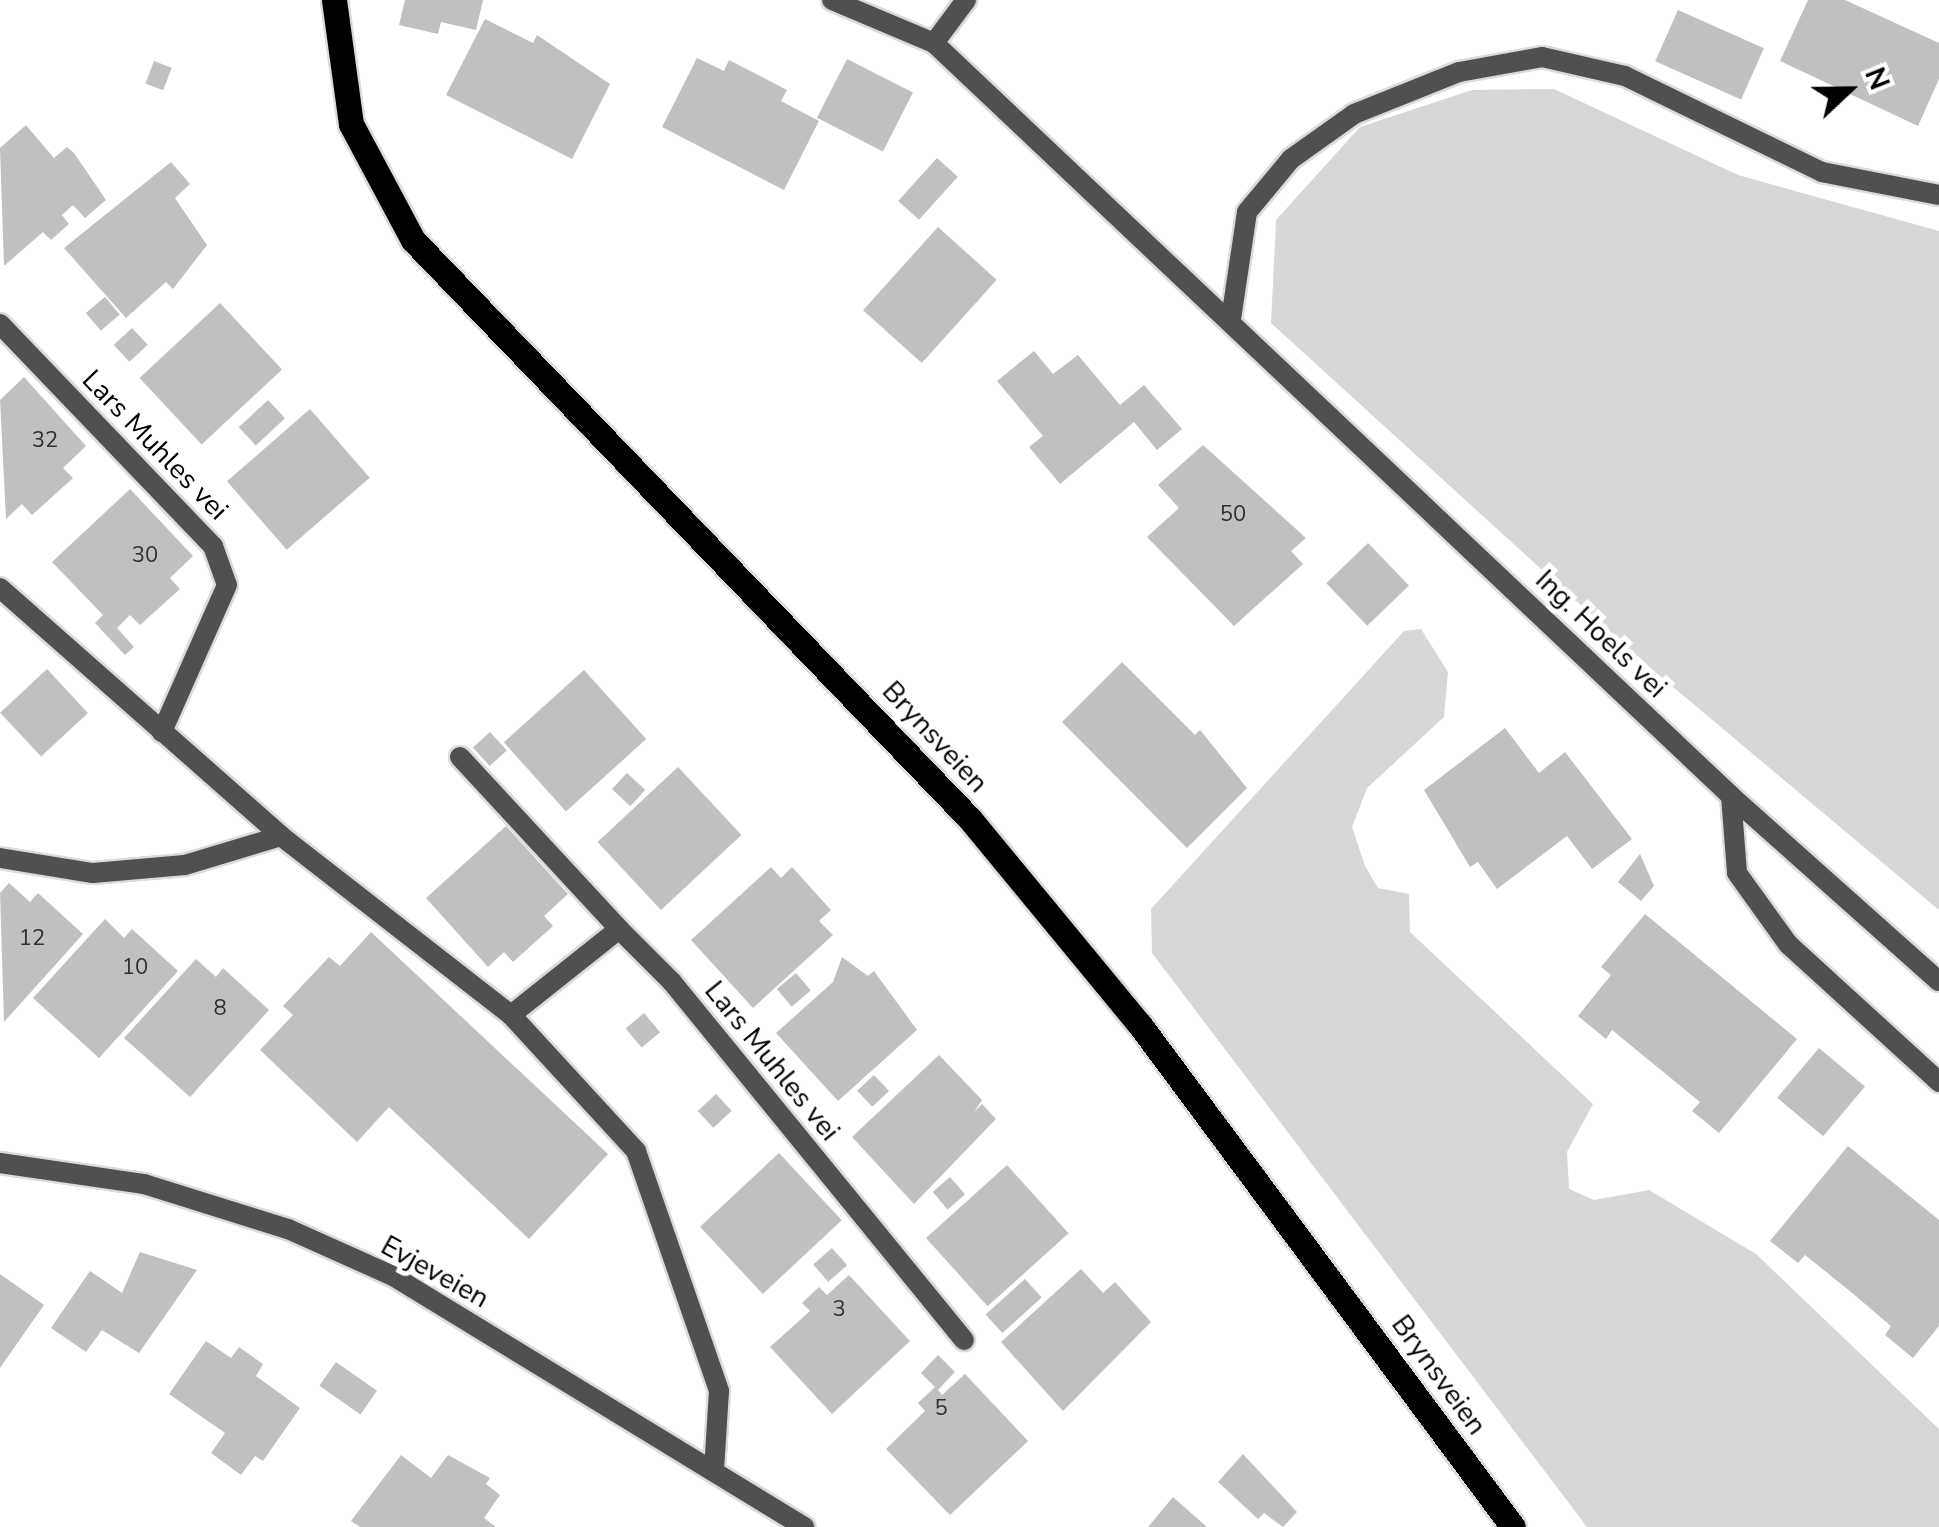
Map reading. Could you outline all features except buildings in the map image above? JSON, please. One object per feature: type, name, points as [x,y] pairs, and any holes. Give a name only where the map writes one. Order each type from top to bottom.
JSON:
[{"type":"main road","name":"Brynsveien","points":[[334,0],[351,124],[414,240],[970,819],[1162,1054],[1514,1527]]},
{"type":"street","name":"Ing. Hoels vei","points":[[832,0],[934,43],[1732,796],[1939,981]]},
{"type":"street","points":[[934,43],[966,0]]},
{"type":"street","points":[[1231,320],[1247,212],[1291,158],[1389,100],[1459,72],[1542,57],[1625,76],[1822,172],[1939,195]]},
{"type":"street","name":"Lars Muhles vei","points":[[0,324],[214,546],[227,585],[162,732]]},
{"type":"street","points":[[0,588],[281,836],[510,1016],[636,1151],[719,1391],[714,1471]]},
{"type":"street","name":"Lars Muhles vei","points":[[460,758],[672,982],[964,1340]]},
{"type":"street","points":[[1732,796],[1737,873],[1778,930],[1939,1082]]},
{"type":"street","points":[[0,858],[93,873],[185,865],[281,836]]},
{"type":"street","points":[[510,1016],[619,929]]},
{"type":"street","name":"Evjeveien","points":[[0,1163],[144,1184],[288,1229],[393,1276],[804,1527]]},
{"type":"shaded area","points":[[1554,89],[1738,175],[1939,231],[1939,910],[1642,661],[1271,323],[1276,220],[1360,127],[1472,90]]},
{"type":"shaded area","points":[[1421,629],[1448,672],[1444,717],[1367,788],[1352,827],[1365,866],[1378,888],[1409,894],[1410,932],[1593,1104],[1567,1152],[1569,1189],[1594,1200],[1649,1190],[1756,1254],[1939,1429],[1939,1527],[1587,1527],[1152,953],[1151,909],[1404,631]]}]
